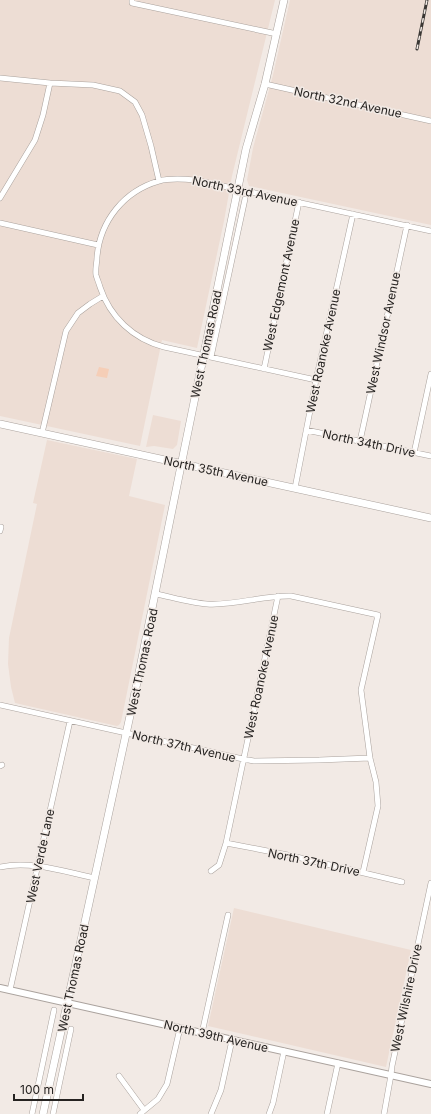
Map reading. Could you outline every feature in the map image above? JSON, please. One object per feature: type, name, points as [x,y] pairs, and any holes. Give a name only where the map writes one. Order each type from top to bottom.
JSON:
[{"type":"main road","name":"West Thomas Road","points":[[43,1114],[127,733],[238,189],[250,136],[265,84],[284,0]]},
{"type":"main road","name":"North 35th Avenue","points":[[0,424],[431,518]]},
{"type":"street","points":[[132,1],[277,34]]},
{"type":"street","points":[[0,78],[50,83],[93,85],[120,91],[135,102],[142,115],[159,181],[133,194],[120,203],[103,229],[98,245],[96,275],[103,296],[110,310],[128,330],[146,342],[164,348],[316,380]]},
{"type":"street","points":[[0,198],[35,140],[43,115],[50,83]]},
{"type":"street","name":"North 32nd Avenue","points":[[265,84],[431,121]]},
{"type":"street","name":"North 33rd Avenue","points":[[159,181],[184,179],[196,180],[431,231]]},
{"type":"street","name":"West Thomas Road","points":[[211,357],[245,199]]},
{"type":"street","name":"West Edgemont Avenue","points":[[264,369],[299,202]]},
{"type":"street","points":[[234,208],[242,210]]},
{"type":"street","name":"West Roanoke Avenue","points":[[295,488],[316,380],[353,214]]},
{"type":"street","points":[[0,223],[98,245]]},
{"type":"street","name":"West Windsor Avenue","points":[[360,441],[407,225]]},
{"type":"street","points":[[42,433],[66,331],[78,313],[103,296]]},
{"type":"street","points":[[414,452],[431,374]]},
{"type":"street","name":"North 34th Drive","points":[[306,430],[431,456]]},
{"type":"street","points":[[156,594],[207,604],[230,603],[278,596],[291,596],[378,614],[361,690],[370,758],[376,782],[378,806],[363,872]]},
{"type":"street","name":"West Roanoke Avenue","points":[[211,871],[219,865],[226,843],[278,596]]},
{"type":"street","name":"North 37th Avenue","points":[[0,706],[254,761],[370,758]]},
{"type":"street","name":"West Verde Lane","points":[[10,990],[70,721]]},
{"type":"street","name":"North 37th Drive","points":[[226,843],[288,855],[402,882]]},
{"type":"street","points":[[0,867],[10,865],[38,866],[95,878]]},
{"type":"street","name":"West Wilshire Drive","points":[[384,1114],[395,1052],[431,882]]},
{"type":"street","points":[[202,1033],[228,915]]},
{"type":"street","name":"North 39th Avenue","points":[[0,988],[431,1084]]},
{"type":"street","name":"West Thomas Road","points":[[32,1114],[54,1010]]},
{"type":"street","name":"West Thomas Road","points":[[53,1114],[71,1028]]},
{"type":"street","points":[[119,1076],[142,1112],[158,1099],[167,1084],[180,1028]]},
{"type":"street","points":[[211,1114],[221,1090],[232,1040]]},
{"type":"street","points":[[269,1114],[273,1103],[284,1051]]},
{"type":"street","points":[[327,1114],[338,1063]]},
{"type":"shaded area","points":[[0,0],[275,0],[232,176],[197,348],[162,340],[140,446],[0,416]]},
{"type":"shaded area","points":[[290,0],[431,0],[431,225],[249,186],[247,180],[253,148],[273,75]]},
{"type":"shaded area","points":[[99,367],[109,369],[107,378],[96,376]]},
{"type":"shaded area","points":[[153,415],[181,421],[177,445],[173,449],[154,446],[146,447]]},
{"type":"shaded area","points":[[47,440],[137,459],[129,496],[165,505],[121,722],[117,726],[15,703],[11,687],[8,664],[9,638],[37,504],[33,503]]},
{"type":"shaded area","points":[[234,908],[411,950],[386,1067],[208,1026]]},
{"type":"railway","points":[[417,49],[427,0]]}]
